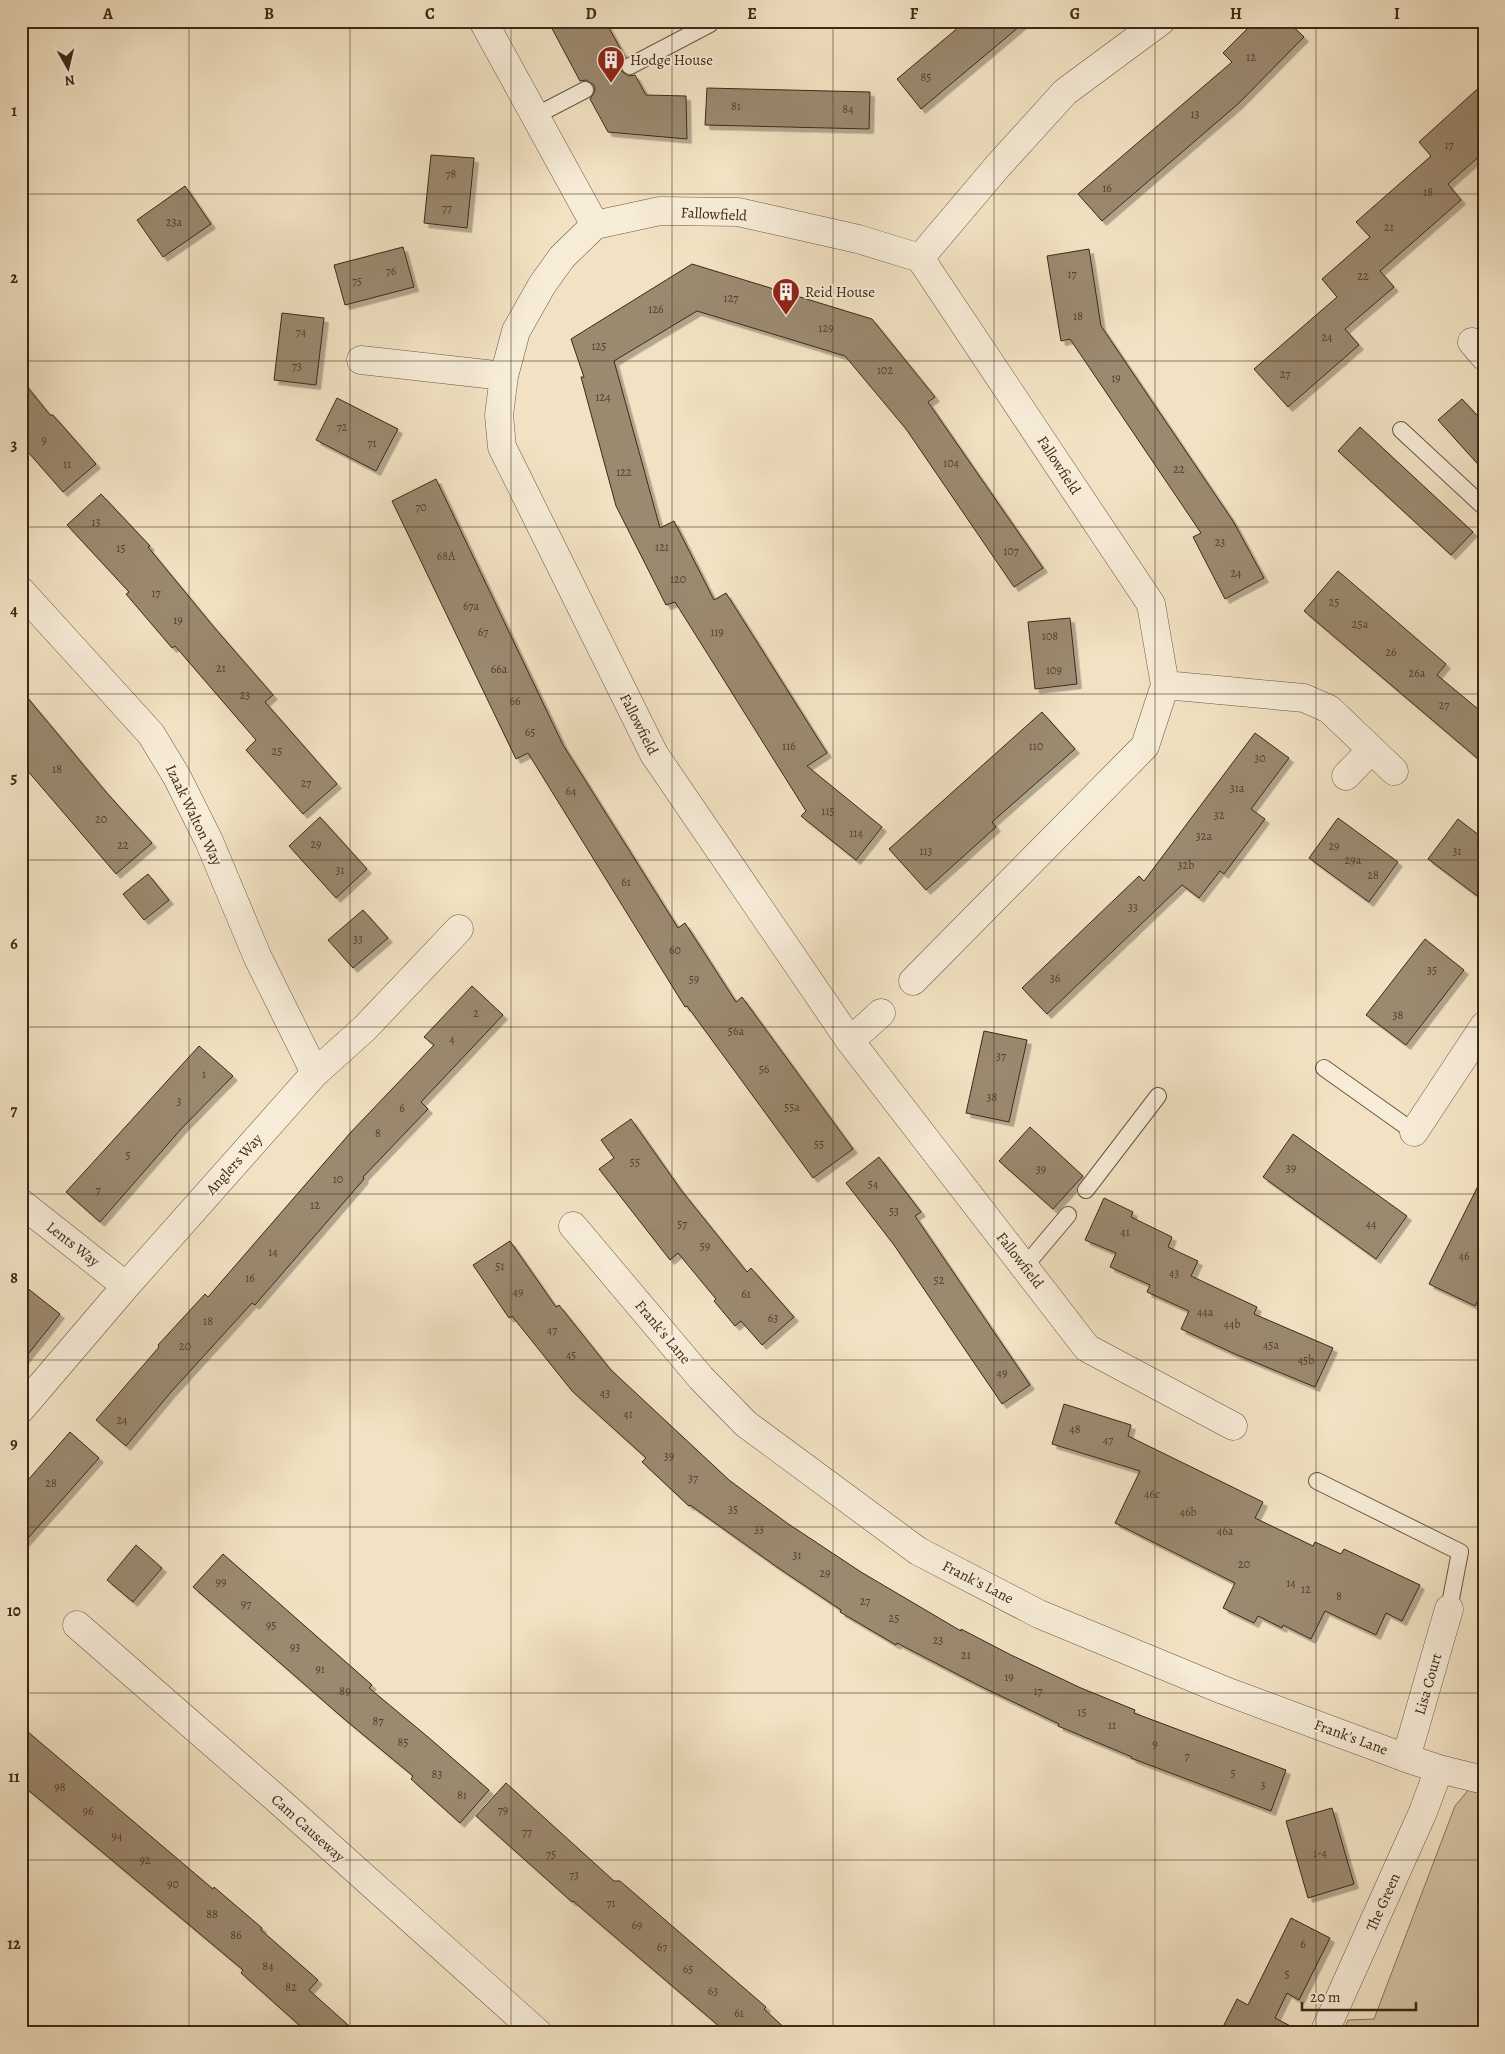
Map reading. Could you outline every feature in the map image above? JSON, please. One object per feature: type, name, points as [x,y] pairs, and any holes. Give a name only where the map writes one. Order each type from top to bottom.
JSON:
[{"type":"street","points":[[483,21],[595,225]]},
{"type":"street","points":[[920,258],[997,167],[1065,92],[1161,21]]},
{"type":"street","name":"Fallowfield","points":[[914,981],[1145,746],[1165,685],[1151,604],[920,258],[858,239],[738,212],[660,211],[595,225],[562,257],[542,285],[516,332],[504,376],[499,415],[502,448],[654,754],[850,1041],[1087,1348],[1233,1426]]},
{"type":"street","points":[[361,360],[504,376]]},
{"type":"street","name":"Izaak Walton Way","points":[[21,591],[151,734],[177,777],[209,841],[258,958],[315,1073]]},
{"type":"street","points":[[1165,685],[1304,698],[1329,709],[1394,771]]},
{"type":"street","points":[[1346,776],[1371,750]]},
{"type":"street","name":"Anglers Way","points":[[21,1409],[126,1286],[315,1073],[364,1028],[459,929]]},
{"type":"street","points":[[850,1041],[881,1012]]},
{"type":"street","points":[[1414,1132],[1484,1026]]},
{"type":"street","name":"Lents Way","points":[[21,1203],[126,1286]]},
{"type":"street","name":"Frank's Lane","points":[[573,1226],[701,1378],[746,1424],[918,1551],[1039,1614],[1223,1690],[1406,1758],[1439,1769],[1484,1780]]},
{"type":"street","name":"Lisa Court","points":[[1406,1758],[1449,1609]]},
{"type":"street","name":"Cam Causeway","points":[[77,1625],[538,2033]]},
{"type":"street","name":"The Green","points":[[1324,2033],[1423,1812],[1439,1769]]},
{"type":"lane","points":[[630,66],[710,24]]},
{"type":"lane","points":[[535,116],[585,90]]},
{"type":"lane","points":[[1401,430],[1484,507]]},
{"type":"lane","points":[[1324,1068],[1414,1132]]},
{"type":"lane","points":[[1086,1190],[1158,1096]]},
{"type":"lane","points":[[1025,1266],[1068,1215]]},
{"type":"lane","points":[[1318,1480],[1460,1552],[1449,1609]]},
{"type":"shaded area","points":[[1484,1787],[1484,2033],[1342,2033],[1348,2020],[1374,2019],[1455,1806],[1470,1788]]},
{"type":"building","name":"Hodge House","points":[[548,21],[605,21],[625,57],[620,65],[621,71],[629,76],[635,75],[646,95],[686,96],[687,139],[608,132],[590,99],[595,91],[594,85],[586,80],[580,81]]},
{"type":"building","points":[[966,21],[1026,21],[921,109],[897,79]]},
{"type":"building","points":[[1255,21],[1287,21],[1304,37],[1238,104],[1102,221],[1078,194],[1232,62],[1223,53]]},
{"type":"building","points":[[1484,83],[1484,152],[1448,184],[1461,200],[1380,271],[1394,287],[1345,329],[1359,345],[1288,407],[1254,369],[1337,297],[1322,279],[1370,237],[1356,222],[1431,156],[1419,142]]},
{"type":"building","points":[[707,88],[870,92],[869,129],[705,125]]},
{"type":"building","points":[[431,155],[474,158],[467,228],[424,223]]},
{"type":"building","points":[[185,186],[211,224],[163,257],[137,220]]},
{"type":"building","points":[[403,247],[414,287],[345,305],[334,265]]},
{"type":"building","points":[[1089,249],[1101,326],[1233,521],[1264,578],[1225,599],[1193,537],[1201,533],[1070,339],[1061,341],[1047,256]]},
{"type":"building","points":[[692,264],[872,319],[935,397],[928,402],[1043,568],[1014,587],[906,429],[845,356],[697,311],[614,361],[660,528],[674,521],[714,600],[726,593],[827,753],[807,766],[882,827],[856,860],[801,816],[806,811],[675,602],[666,605],[616,506],[581,377],[584,377],[571,339]]},
{"type":"building","points":[[282,313],[324,318],[316,385],[274,380]]},
{"type":"building","points":[[21,379],[50,415],[53,415],[96,464],[63,492],[21,444]]},
{"type":"building","points":[[337,398],[398,429],[376,471],[316,440]]},
{"type":"building","points":[[1462,399],[1484,423],[1484,471],[1438,420]]},
{"type":"building","points":[[1360,427],[1473,532],[1451,555],[1338,451]]},
{"type":"building","points":[[436,479],[563,745],[678,928],[685,923],[736,1002],[742,997],[853,1149],[813,1178],[687,1006],[685,1007],[528,753],[516,759],[392,501]]},
{"type":"building","points":[[101,494],[150,546],[148,547],[213,626],[273,695],[265,702],[337,784],[303,814],[246,750],[256,740],[175,646],[172,648],[126,594],[129,592],[67,525]]},
{"type":"building","points":[[1338,571],[1446,664],[1437,675],[1484,714],[1484,764],[1304,611]]},
{"type":"building","points":[[1070,618],[1077,684],[1035,689],[1028,622]]},
{"type":"building","points":[[21,690],[106,792],[152,843],[116,874],[21,763]]},
{"type":"building","points":[[1042,712],[1075,749],[992,822],[996,827],[926,890],[889,849]]},
{"type":"building","points":[[1255,733],[1289,758],[1251,809],[1265,819],[1224,874],[1220,871],[1199,898],[1182,885],[1047,1014],[1022,988],[1139,876],[1144,881]]},
{"type":"building","points":[[320,817],[367,869],[336,898],[289,846]]},
{"type":"building","points":[[1338,818],[1398,862],[1369,902],[1309,858]]},
{"type":"building","points":[[1458,819],[1484,839],[1484,901],[1428,859]]},
{"type":"building","points":[[148,874],[169,900],[144,920],[123,894]]},
{"type":"building","points":[[363,910],[388,938],[353,968],[328,940]]},
{"type":"building","points":[[1425,939],[1464,970],[1406,1045],[1366,1015]]},
{"type":"building","points":[[472,986],[503,1015],[421,1102],[428,1109],[363,1177],[364,1179],[255,1305],[252,1303],[171,1392],[126,1446],[96,1420],[159,1347],[158,1345],[205,1294],[208,1297],[351,1132],[434,1045],[424,1037]]},
{"type":"building","points":[[984,1031],[1027,1040],[1009,1122],[966,1113]]},
{"type":"building","points":[[199,1046],[233,1076],[182,1128],[100,1222],[66,1192]]},
{"type":"building","points":[[631,1119],[681,1190],[747,1272],[751,1268],[794,1317],[762,1345],[741,1321],[735,1326],[714,1301],[716,1299],[678,1253],[670,1260],[599,1169],[614,1158],[601,1140]]},
{"type":"building","points":[[1030,1127],[1083,1176],[1053,1209],[999,1161]]},
{"type":"building","points":[[1293,1134],[1407,1216],[1376,1259],[1263,1177]]},
{"type":"building","points":[[879,1157],[921,1212],[915,1216],[1030,1385],[1002,1404],[894,1245],[846,1183]]},
{"type":"building","points":[[1484,1174],[1484,1289],[1475,1306],[1429,1284]]},
{"type":"building","points":[[1104,1198],[1133,1212],[1131,1217],[1172,1237],[1168,1247],[1198,1261],[1191,1276],[1257,1307],[1254,1314],[1333,1348],[1315,1387],[1181,1329],[1189,1311],[1147,1292],[1150,1285],[1110,1267],[1116,1253],[1085,1240]]},
{"type":"building","points":[[510,1241],[556,1307],[559,1305],[610,1369],[729,1480],[787,1523],[861,1572],[961,1631],[961,1629],[1081,1688],[1135,1710],[1134,1713],[1286,1770],[1271,1811],[1131,1758],[1058,1726],[1059,1724],[897,1643],[896,1645],[840,1612],[841,1610],[689,1506],[642,1462],[646,1458],[572,1391],[512,1316],[509,1318],[473,1265]]},
{"type":"building","points":[[21,1283],[60,1314],[21,1363]]},
{"type":"building","points":[[1064,1404],[1131,1425],[1128,1436],[1263,1502],[1255,1518],[1313,1546],[1315,1542],[1341,1554],[1344,1549],[1420,1585],[1402,1621],[1386,1613],[1376,1635],[1325,1611],[1311,1639],[1283,1625],[1282,1628],[1258,1616],[1254,1623],[1223,1608],[1235,1583],[1115,1523],[1140,1471],[1052,1444]]},
{"type":"building","points":[[70,1432],[99,1458],[21,1546],[21,1488]]},
{"type":"building","points":[[136,1545],[162,1568],[133,1602],[107,1580]]},
{"type":"building","points":[[223,1554],[372,1685],[369,1688],[489,1790],[460,1823],[411,1779],[413,1776],[343,1718],[193,1587]]},
{"type":"building","points":[[21,1726],[213,1889],[214,1887],[262,1928],[261,1930],[318,1980],[309,1990],[357,2033],[308,2033],[241,1973],[243,1970],[21,1784]]},
{"type":"building","points":[[506,1783],[614,1881],[620,1881],[766,2007],[764,2009],[790,2033],[727,2033],[572,1902],[476,1816]]},
{"type":"building","points":[[1332,1808],[1354,1884],[1308,1898],[1286,1821]]},
{"type":"building","points":[[1291,1918],[1330,1938],[1299,2000],[1287,1993],[1275,2018],[1304,2033],[1220,2033],[1237,1999],[1248,2005]]},
{"type":"place","name":"Hodge House","points":[[611,84]]},
{"type":"place","name":"Reid House","points":[[786,316]]}]
